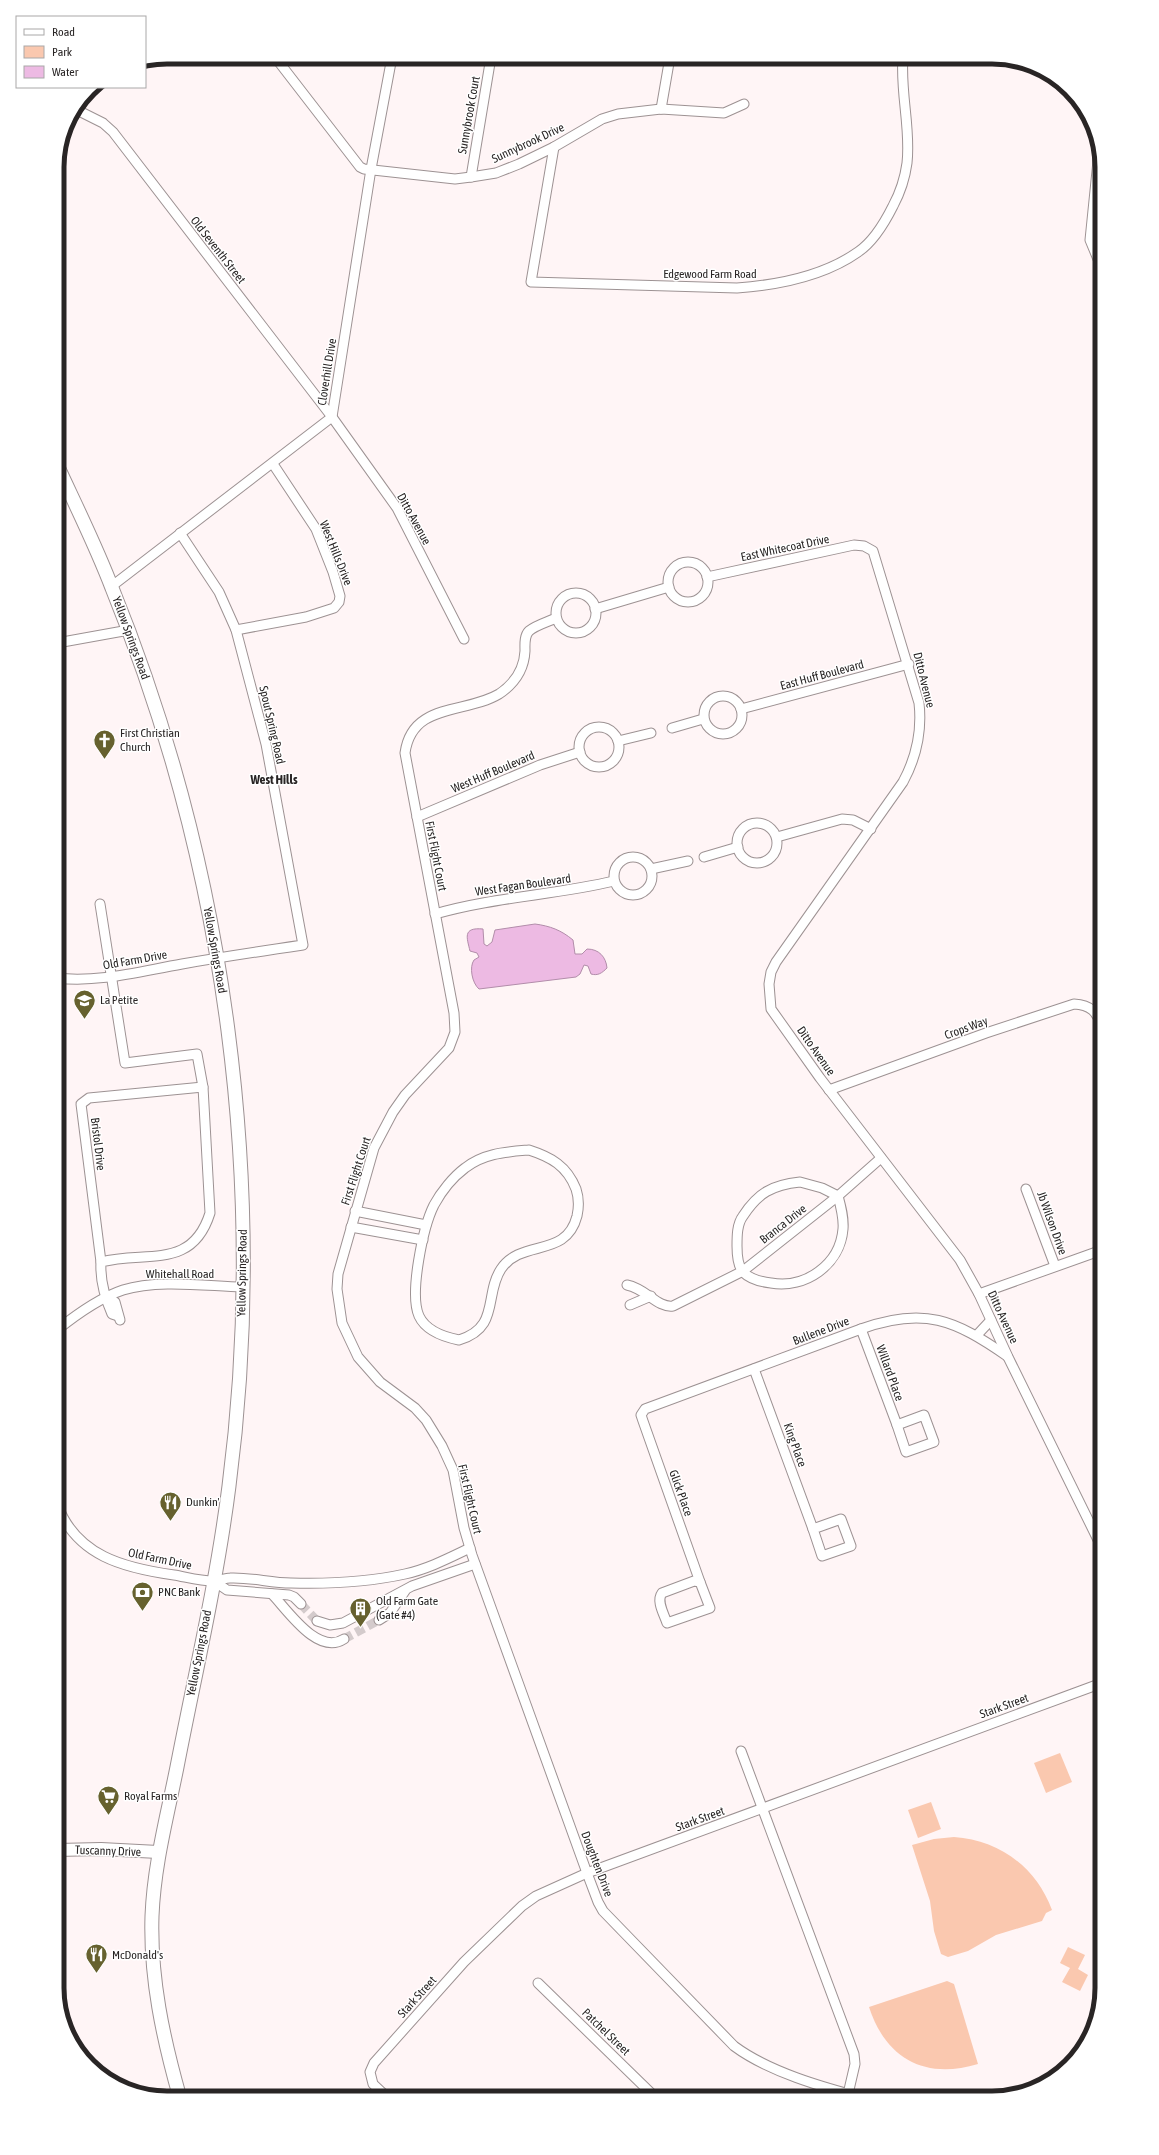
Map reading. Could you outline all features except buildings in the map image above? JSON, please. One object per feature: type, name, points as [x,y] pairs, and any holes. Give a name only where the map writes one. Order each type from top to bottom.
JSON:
[{"type":"main road","name":"Yellow Springs Road","points":[[64,480],[112,586],[128,630],[176,779],[203,883],[217,958],[229,1040],[237,1122],[242,1201],[242,1287],[238,1383],[231,1465],[214,1581],[158,1852],[152,1917],[155,1983],[161,2027],[178,2091]]},
{"type":"street","name":"Sunnybrook Drive","points":[[280,64],[356,164],[364,169],[455,180],[496,173],[554,147],[602,119],[613,116],[634,111],[661,109],[724,113],[744,104]]},
{"type":"street","name":"Cloverhill Drive","points":[[112,586],[273,464],[332,417],[371,169],[391,64]]},
{"type":"street","name":"Sunnybrook Court","points":[[471,177],[490,64]]},
{"type":"street","points":[[661,109],[669,64]]},
{"type":"street","name":"Edgewood Farm Road","points":[[554,147],[531,282],[737,288],[767,286],[802,277],[840,263],[860,251],[875,235],[889,214],[900,192],[907,164],[908,141],[903,101],[903,64]]},
{"type":"street","name":"Old Seventh Street","points":[[80,112],[103,123],[113,132],[332,417]]},
{"type":"street","points":[[1095,191],[1090,240],[1095,252]]},
{"type":"street","name":"Ditto Avenue","points":[[332,417],[397,508],[464,639]]},
{"type":"street","name":"West Hills Drive","points":[[236,630],[306,617],[334,608],[339,602],[340,596],[333,572],[316,529],[273,464]]},
{"type":"street","name":"Spout Spring Road","points":[[180,533],[219,592],[236,630],[266,744],[303,945],[217,958]]},
{"type":"street","name":"East Whitecoat Drive","points":[[708,578],[854,545],[868,548]]},
{"type":"street","name":"Ditto Avenue","points":[[868,548],[873,551],[909,664],[920,715],[916,750],[903,782],[776,962],[771,972],[769,984],[772,1009],[830,1090],[960,1260],[979,1294],[1008,1357],[1095,1534]]},
{"type":"street","points":[[683,563],[691,563],[698,566],[708,578],[708,585],[705,592],[700,598],[693,602],[678,600],[669,587],[671,572],[676,566],[683,563]]},
{"type":"street","points":[[595,609],[669,587]]},
{"type":"street","points":[[571,594],[586,596],[595,609],[593,624],[588,629],[580,633],[566,630],[560,625],[556,618],[556,611],[559,603],[571,594]]},
{"type":"street","name":"First Flight Court","points":[[472,1556],[452,1470],[442,1446],[426,1420],[415,1408],[380,1382],[365,1366],[347,1336],[339,1308],[337,1289],[338,1274],[374,1148],[393,1112],[417,1081],[449,1048],[454,1040],[454,1013],[405,753],[411,733],[421,722],[432,715],[496,695],[512,683],[523,664],[526,635],[529,631],[556,618]]},
{"type":"street","points":[[64,642],[128,630]]},
{"type":"street","name":"East Huff Boulevard","points":[[742,709],[909,664]]},
{"type":"street","points":[[718,696],[732,698],[738,702],[742,709],[741,723],[737,729],[724,734],[711,730],[703,719],[706,704],[718,696]]},
{"type":"street","points":[[672,728],[703,719]]},
{"type":"street","points":[[594,728],[604,728],[613,733],[618,741],[619,749],[617,757],[612,763],[604,766],[596,767],[589,764],[583,759],[580,752],[580,742],[585,733],[594,728]]},
{"type":"street","points":[[618,741],[651,733]]},
{"type":"street","name":"West Huff Boulevard","points":[[417,817],[540,765],[580,752]]},
{"type":"street","points":[[777,837],[842,819],[853,820],[871,829]]},
{"type":"street","points":[[752,823],[762,823],[771,828],[777,837],[777,848],[772,857],[762,862],[752,862],[742,856],[738,847],[738,837],[743,828],[752,823]]},
{"type":"street","points":[[704,857],[738,847]]},
{"type":"street","points":[[637,857],[646,861],[651,869],[653,877],[651,884],[646,891],[631,895],[624,893],[618,888],[614,881],[614,871],[619,863],[627,858],[637,857]]},
{"type":"street","points":[[651,869],[688,861]]},
{"type":"street","name":"West Fagan Boulevard","points":[[435,914],[465,905],[580,889],[614,881]]},
{"type":"street","points":[[100,904],[125,1063],[197,1054],[203,1087],[210,1213],[204,1228],[196,1240],[178,1252],[156,1257],[126,1258],[101,1262]]},
{"type":"street","name":"Old Farm Drive","points":[[64,978],[81,979],[112,976],[217,958]]},
{"type":"street","name":"Crops Way","points":[[830,1090],[1074,1004],[1088,1006],[1095,1012]]},
{"type":"street","name":"Bristol Drive","points":[[119,1319],[112,1314],[100,1276],[101,1262],[81,1104],[89,1098],[203,1087]]},
{"type":"street","points":[[529,1150],[549,1157],[564,1169],[573,1181],[578,1195],[578,1210],[574,1225],[567,1236],[558,1242],[513,1256],[502,1268],[496,1280],[488,1317],[482,1326],[466,1338],[459,1340],[435,1332],[426,1325],[419,1316],[415,1302],[415,1285],[426,1225],[434,1205],[447,1186],[465,1168],[485,1156],[504,1152],[529,1150]]},
{"type":"street","name":"Branca Drive","points":[[627,1285],[637,1287],[666,1307],[673,1306],[743,1271],[838,1196],[881,1158]]},
{"type":"street","points":[[800,1182],[822,1188],[838,1196],[843,1212],[843,1229],[841,1240],[836,1252],[826,1266],[814,1276],[800,1282],[783,1285],[752,1278],[743,1271],[738,1262],[737,1235],[741,1219],[750,1205],[763,1193],[776,1186],[800,1182]]},
{"type":"street","name":"Jb Wilson Drive","points":[[1026,1189],[1055,1266]]},
{"type":"street","points":[[355,1211],[426,1225]]},
{"type":"street","points":[[351,1227],[423,1240]]},
{"type":"street","points":[[979,1294],[1095,1252]]},
{"type":"street","name":"Whitehall Road","points":[[64,1325],[107,1296],[135,1287],[153,1285],[242,1287]]},
{"type":"street","points":[[630,1305],[651,1296]]},
{"type":"street","name":"Bullene Drive","points":[[642,1412],[882,1321],[927,1318],[951,1323],[977,1335],[1008,1357]]},
{"type":"street","points":[[977,1335],[991,1320]]},
{"type":"street","name":"Willard Place","points":[[861,1329],[896,1425],[906,1452],[934,1442],[924,1415],[896,1425]]},
{"type":"street","name":"King Place","points":[[754,1369],[822,1556],[851,1546],[841,1519],[813,1529]]},
{"type":"street","name":"Glick Place","points":[[642,1412],[643,1421],[710,1608],[667,1623],[659,1600],[662,1593],[694,1581],[700,1582]]},
{"type":"street","name":"Old Farm Drive","points":[[64,1518],[75,1536],[96,1552],[122,1563],[152,1572],[214,1581]]},
{"type":"street","points":[[214,1581],[230,1578],[290,1583],[371,1579],[406,1574],[440,1563],[472,1556]]},
{"type":"street","points":[[317,1621],[330,1625],[343,1623],[406,1589],[436,1577],[472,1556]]},
{"type":"street","name":"Doughten Drive","points":[[472,1556],[598,1902],[613,1923],[734,2046],[745,2054],[774,2067],[840,2091]]},
{"type":"street","points":[[214,1581],[228,1590],[289,1595],[294,1597],[301,1604]]},
{"type":"street","points":[[379,1620],[390,1613],[406,1589]]},
{"type":"street","points":[[272,1594],[311,1635],[321,1642],[332,1644],[344,1639]]},
{"type":"street","name":"Stark Street","points":[[380,2091],[373,2084],[370,2072],[374,2063],[464,1962],[522,1906],[536,1896],[587,1873],[1095,1686]]},
{"type":"street","points":[[741,1752],[761,1809],[854,2054],[855,2064],[849,2091]]},
{"type":"street","name":"Tuscanny Drive","points":[[64,1850],[101,1849],[158,1852]]},
{"type":"street","name":"Patchel Street","points":[[538,1983],[649,2091]]},
{"type":"green space","points":[[1060,1753],[1072,1782],[1046,1793],[1034,1763]]},
{"type":"green space","points":[[931,1802],[941,1829],[918,1838],[908,1810]]},
{"type":"green space","points":[[954,1837],[970,1839],[986,1844],[1001,1850],[1014,1858],[1036,1881],[1052,1910],[1046,1913],[1042,1921],[996,1935],[968,1951],[948,1957],[941,1954],[934,1931],[930,1901],[912,1845],[934,1839]]},
{"type":"green space","points":[[1068,1947],[1085,1955],[1078,1969],[1088,1975],[1080,1991],[1062,1982],[1070,1968],[1060,1963]]},
{"type":"green space","points":[[947,1981],[954,1984],[978,2064],[959,2068],[941,2069],[925,2067],[910,2061],[897,2052],[886,2040],[876,2025],[869,2007]]},
{"type":"water","points":[[535,924],[555,929],[573,940],[575,954],[582,954],[587,949],[595,950],[601,954],[605,960],[607,968],[600,974],[593,975],[591,974],[588,966],[584,965],[580,974],[576,977],[479,989],[473,979],[472,963],[479,957],[477,953],[470,951],[467,938],[469,932],[476,929],[483,929],[484,944],[487,946],[492,942],[495,930]]},
{"type":"tunnel","points":[[301,1604],[317,1621]]},
{"type":"tunnel","points":[[344,1639],[379,1620]]},
{"type":"place","name":"First Christian Church","points":[[105,760]]},
{"type":"place","name":"La Petite","points":[[84,1020]]},
{"type":"place","name":"Dunkin'","points":[[171,1522]]},
{"type":"place","name":"PNC Bank","points":[[143,1612]]},
{"type":"place","name":"Old Farm Gate (Gate #4)","points":[[361,1628]]},
{"type":"place","name":"Royal Farms","points":[[108,1816]]},
{"type":"place","name":"McDonald's","points":[[96,1974]]},
{"type":"district","name":"West Hills","points":[[274,779]]}]
